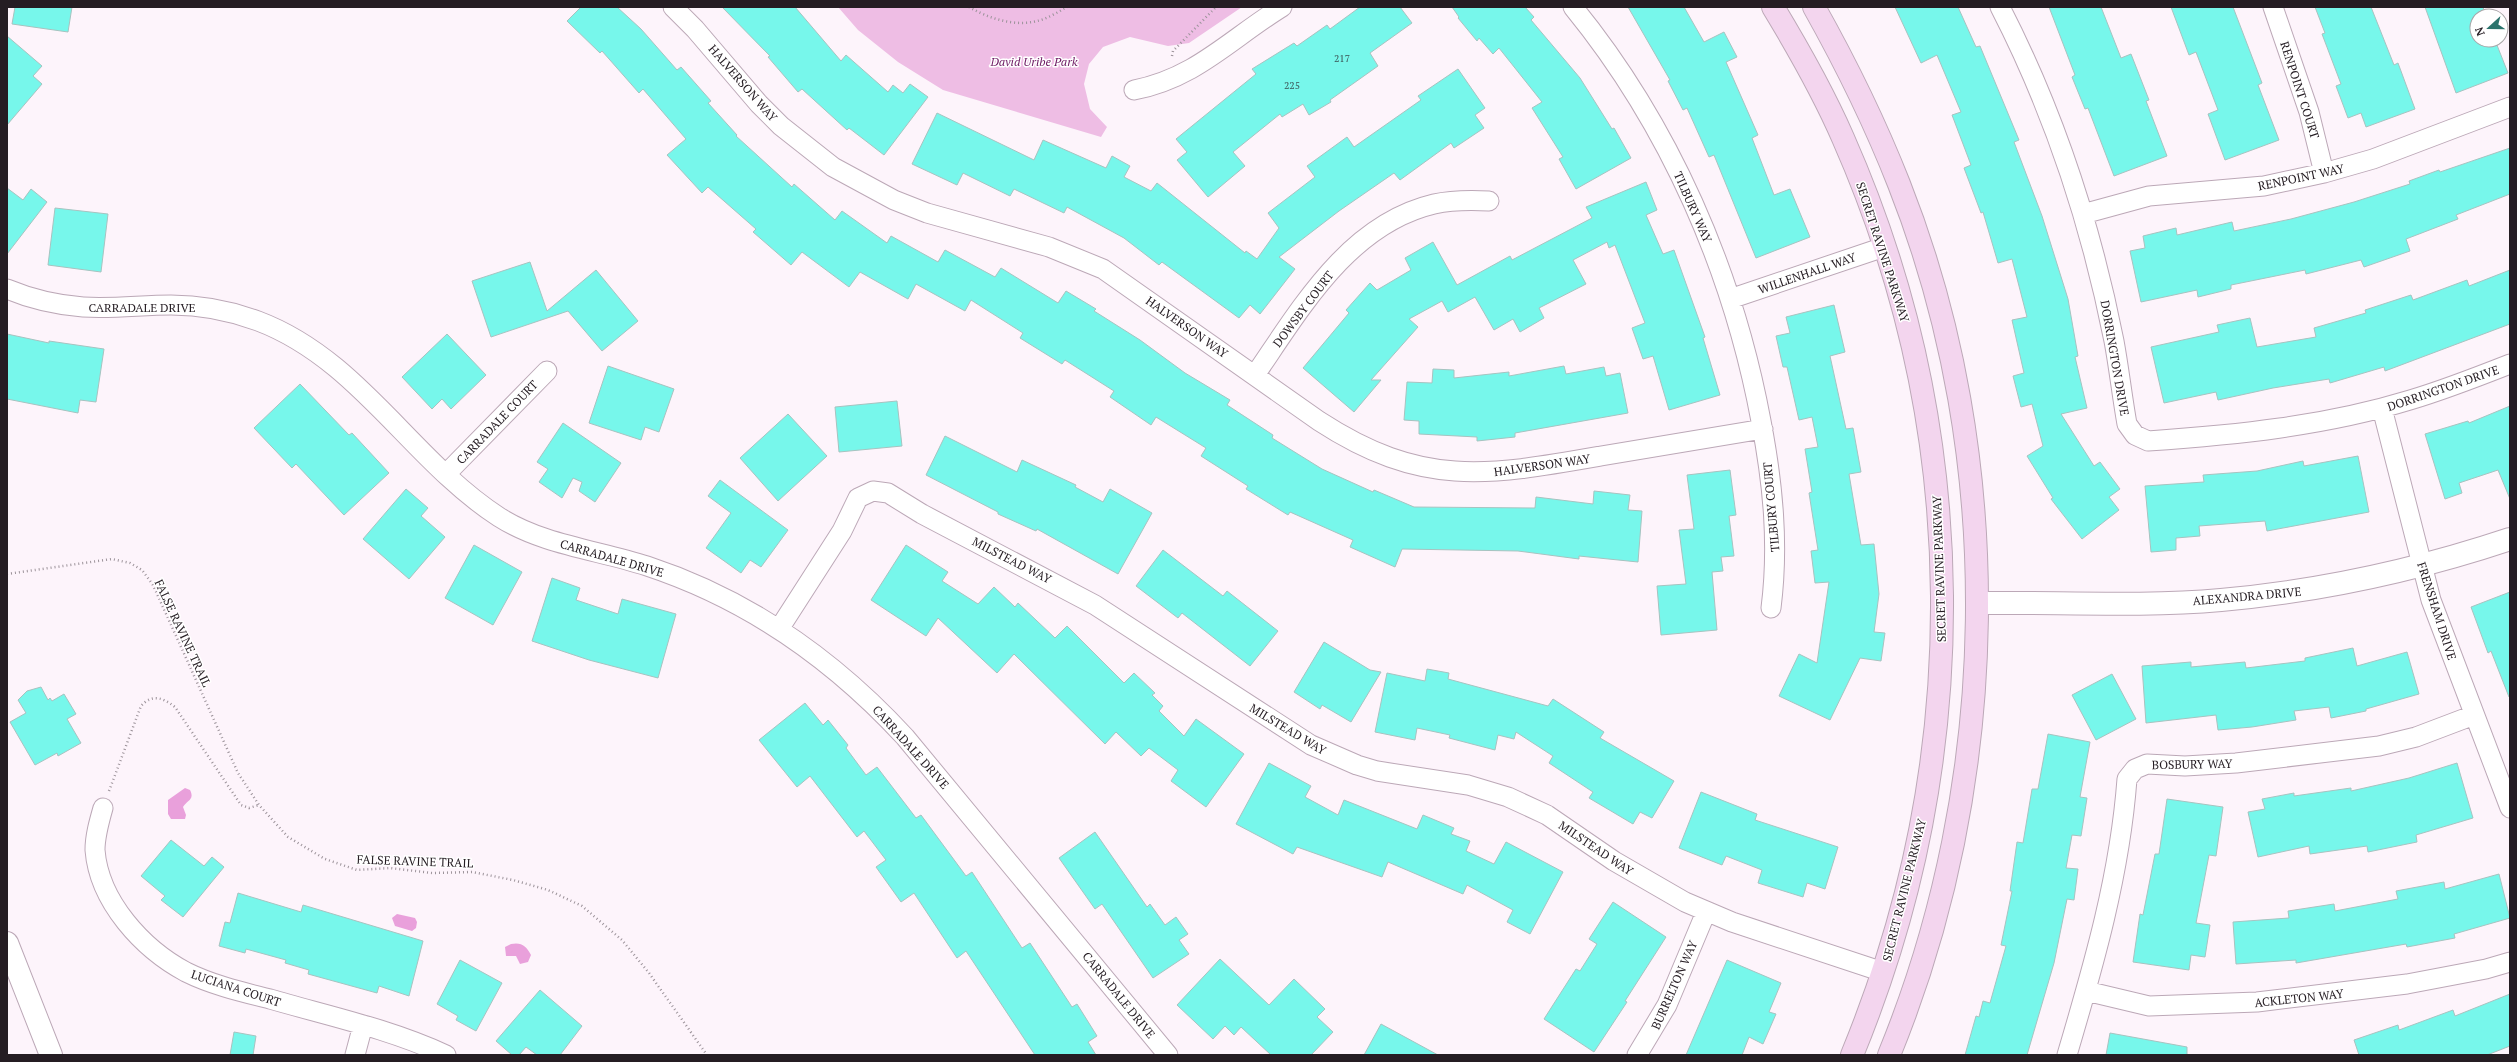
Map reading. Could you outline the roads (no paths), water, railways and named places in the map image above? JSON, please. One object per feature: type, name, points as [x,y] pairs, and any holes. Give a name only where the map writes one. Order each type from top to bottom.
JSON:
[{"type":"main road","name":"SECRET RAVINE PARKWAY","points":[[1773,7],[1820,89],[1843,138],[1867,197],[1884,247],[1902,303],[1928,425],[1937,497],[1942,603],[1936,726],[1927,798],[1901,913],[1883,972],[1852,1055]]},
{"type":"main road","points":[[1814,7],[1849,72],[1900,185],[1934,293],[1950,358],[1962,419],[1971,495],[1976,602],[1974,695],[1960,807],[1950,861],[1916,983],[1889,1055]]},
{"type":"main road","points":[[1942,603],[1976,602]]},
{"type":"main road","points":[[1883,972],[1916,983]]},
{"type":"street","name":"HALVERSON WAY","points":[[673,7],[695,29],[759,104],[781,126],[833,168],[894,200],[928,213],[1049,247],[1103,270],[1319,421],[1364,448],[1412,464],[1452,471],[1495,472],[1525,469],[1763,429]]},
{"type":"street","points":[[1134,90],[1170,80],[1195,68],[1242,33],[1282,7]]},
{"type":"street","name":"TILBURY WAY","points":[[1573,7],[1617,66],[1668,150],[1702,223],[1730,299],[1749,364],[1763,429]]},
{"type":"street","name":"DORRINGTON DRIVE","points":[[2000,7],[2044,104],[2083,214],[2114,340],[2126,424],[2135,435],[2148,441],[2268,430],[2382,408],[2412,400],[2510,364]]},
{"type":"street","name":"RENPOINT COURT","points":[[2273,7],[2309,112],[2324,173]]},
{"type":"street","name":"RENPOINT WAY","points":[[2083,214],[2149,196],[2250,187],[2324,173],[2379,157],[2510,107]]},
{"type":"street","name":"DOWSBY COURT","points":[[1255,375],[1322,281],[1342,259],[1377,230],[1396,218],[1434,204],[1452,201],[1489,201]]},
{"type":"street","name":"WILLENHALL WAY","points":[[1730,299],[1884,247]]},
{"type":"street","name":"CARRADALE DRIVE","points":[[7,289],[41,301],[81,307],[119,308],[173,305],[200,307],[238,314],[271,326],[297,339],[333,363],[446,474],[484,507],[522,528],[562,543],[626,560],[670,574],[737,604],[779,629],[804,646],[849,682],[905,736],[1168,1055]]},
{"type":"street","name":"CARRADALE COURT","points":[[446,474],[547,370]]},
{"type":"street","name":"FRENSHAM DRIVE","points":[[2382,408],[2421,567],[2441,630],[2510,808]]},
{"type":"street","name":"TILBURY COURT","points":[[1763,429],[1776,538],[1771,608]]},
{"type":"street","name":"MILSTEAD WAY","points":[[779,629],[842,531],[858,498],[873,491],[888,493],[922,514],[1095,605],[1311,745],[1357,765],[1378,771],[1480,787],[1528,804],[1547,815],[1639,877],[1706,912],[1883,972]]},
{"type":"street","name":"ALEXANDRA DRIVE","points":[[1976,602],[2220,600],[2355,582],[2421,567],[2510,539]]},
{"type":"street","name":"BOSBURY WAY","points":[[2067,1055],[2086,992],[2115,872],[2127,779],[2135,769],[2147,764],[2185,766],[2236,763],[2372,747],[2416,738],[2474,715]]},
{"type":"street","name":"LUCIANA COURT","points":[[103,808],[97,830],[95,850],[99,870],[113,902],[123,918],[151,948],[180,968],[208,981],[399,1035],[446,1055]]},
{"type":"street","name":"BURRELTON WAY","points":[[1638,1055],[1668,1005],[1706,912]]},
{"type":"street","points":[[7,943],[50,1055]]},
{"type":"street","name":"ACKLETON WAY","points":[[2086,992],[2149,1006],[2250,1003],[2393,986],[2486,969],[2510,962]]},
{"type":"street","points":[[355,1055],[363,1025]]},
{"type":"park label","name":"David Uribe Park","points":[[1034,61]]}]
